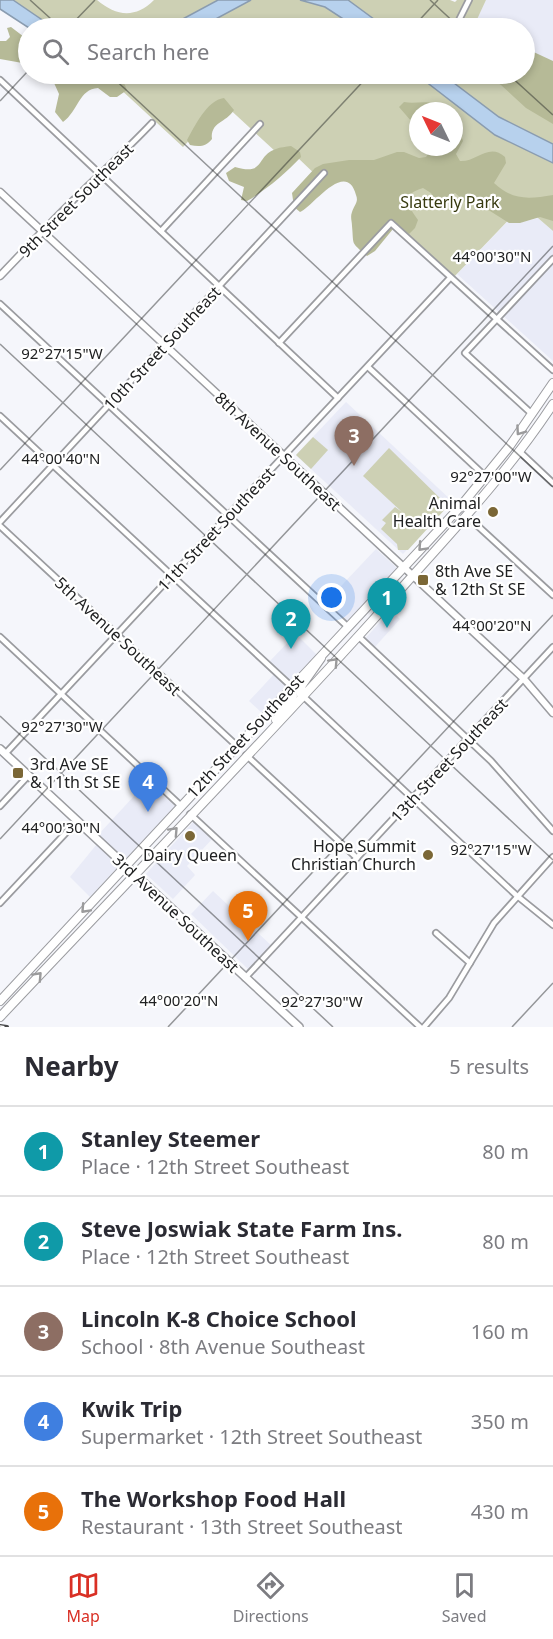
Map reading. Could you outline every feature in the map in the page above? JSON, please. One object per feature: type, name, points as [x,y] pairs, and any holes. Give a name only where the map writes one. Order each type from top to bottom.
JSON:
[{"type":"main road","name":"12th Street Southeast","points":[[2,997],[404,568],[486,477],[553,383]]},
{"type":"main road","name":"12th Street Southeast","points":[[0,1017],[303,696],[468,516],[520,453],[553,404]]},
{"type":"main road","points":[[303,696],[300,693],[302,685],[320,662],[322,653]]},
{"type":"main road","points":[[272,728],[293,696],[291,686]]},
{"type":"main road","name":"3rd Avenue Southeast","points":[[2,752],[299,1027]]},
{"type":"street","points":[[460,18],[469,0]]},
{"type":"street","points":[[0,80],[338,398]]},
{"type":"street","name":"9th Street Southeast","points":[[0,276],[88,183],[110,168],[152,123]]},
{"type":"street","points":[[161,231],[260,124]]},
{"type":"street","name":"10th Street Southeast","points":[[0,524],[324,173]]},
{"type":"street","name":"8th Avenue Southeast","points":[[0,192],[524,679],[553,713]]},
{"type":"street","points":[[279,343],[392,223],[553,370]]},
{"type":"street","points":[[532,414],[465,353],[553,259]]},
{"type":"street","name":"11th Street Southeast","points":[[2,752],[62,694],[450,278]]},
{"type":"street","points":[[0,304],[348,627]]},
{"type":"street","points":[[368,367],[486,477]]},
{"type":"street","points":[[0,416],[291,686]]},
{"type":"street","points":[[520,453],[553,483]]},
{"type":"street","points":[[468,516],[553,595]]},
{"type":"street","name":"5th Avenue Southeast","points":[[0,524],[237,746]]},
{"type":"street","points":[[358,636],[468,738],[553,831]]},
{"type":"street","points":[[0,638],[181,806]]},
{"type":"street","name":"13th Street Southeast","points":[[245,978],[553,646]]},
{"type":"street","points":[[303,696],[516,895],[553,925]]},
{"type":"street","points":[[246,755],[357,858]]},
{"type":"street","points":[[0,806],[28,776]]},
{"type":"street","points":[[190,814],[422,1027],[449,998],[488,930],[516,895],[553,857]]},
{"type":"street","points":[[0,903],[77,821]]},
{"type":"street","points":[[436,933],[470,963]]},
{"type":"shaded area","points":[[486,0],[553,0],[553,68],[535,60],[535,18],[477,18]]},
{"type":"shaded area","points":[[538,218],[553,231],[553,361],[457,274],[507,222],[519,223]]},
{"type":"shaded area","points":[[346,402],[452,501],[403,554],[296,455]]},
{"type":"shaded area","points":[[376,549],[398,569],[348,622],[326,602]]},
{"type":"shaded area","points":[[391,610],[400,619],[373,649],[363,641]]},
{"type":"shaded area","points":[[296,634],[317,655],[262,713],[249,701],[276,672],[267,664]]},
{"type":"shaded area","points":[[148,781],[176,807],[125,861],[98,835]]},
{"type":"shaded area","points":[[196,819],[214,837],[187,866],[195,875],[173,899],[146,874]]},
{"type":"shaded area","points":[[97,844],[120,865],[90,897],[70,877]]},
{"type":"shaded area","points":[[213,891],[273,947],[251,972],[191,914]]},
{"type":"green space","points":[[13,0],[97,0],[118,12],[133,13],[154,0],[450,0],[455,2],[457,0],[486,0],[478,18],[39,18]]},
{"type":"green space","points":[[11,27],[18,32],[18,62],[0,59],[0,41],[6,41],[10,37],[7,28]]},
{"type":"green space","points":[[535,53],[553,61],[553,124],[526,108],[499,84],[535,84]]},
{"type":"green space","name":"Slatterly Park","points":[[553,68],[553,231],[523,205],[452,279],[332,165],[319,178],[297,157],[289,164],[224,104],[183,147],[115,84],[535,84],[535,72]]},
{"type":"green space","points":[[54,84],[124,84],[127,90],[117,97],[110,97],[98,88],[92,89],[83,96],[63,122],[55,112],[59,94]]},
{"type":"green space","points":[[224,98],[234,110],[213,129],[212,139],[207,144],[190,145],[187,140],[202,114],[212,103]]},
{"type":"green space","points":[[404,102],[409,103],[409,119],[399,107]]},
{"type":"green space","points":[[291,146],[300,152],[301,157],[261,192],[247,201],[241,200],[244,187],[229,181],[226,173],[235,167],[252,169],[269,152]]},
{"type":"green space","points":[[397,152],[404,152],[409,156],[419,158],[457,156],[460,161],[488,152],[499,153],[505,157],[506,163],[494,183],[515,196],[553,195],[553,221],[540,217],[520,223],[509,223],[479,204],[465,202],[455,193],[449,196],[445,204],[438,204],[431,193],[423,188],[412,194],[408,201],[418,220],[415,228],[409,234],[402,229],[393,229],[375,251],[367,256],[353,240],[351,216],[357,200],[351,185],[345,182],[337,183],[300,212],[294,207],[292,193],[315,168],[323,164],[349,160],[374,160]]},
{"type":"green space","points":[[313,437],[328,450],[311,469],[296,455]]},
{"type":"green space","points":[[389,448],[448,506],[408,550],[398,550],[397,544],[381,529],[386,523],[382,520],[395,507],[402,512],[363,476]]},
{"type":"water","points":[[0,0],[13,0],[39,18],[18,18],[18,21],[0,9]]},
{"type":"water","points":[[218,0],[251,0],[218,18],[185,18]]},
{"type":"water","points":[[300,0],[348,0],[372,18],[342,18],[325,7]]},
{"type":"water","points":[[429,84],[455,84],[499,117],[553,144],[553,163],[495,135],[463,110],[463,102],[452,102]]},
{"type":"railway","points":[[0,1026],[7,1027]]},
{"type":"place","name":"Lincoln K-8 Choice School","points":[[354,466]]},
{"type":"place","name":"Animal Health Care","points":[[493,512]]},
{"type":"place","name":"8th Ave SE & 12th St SE","points":[[423,580]]},
{"type":"place","name":"Stanley Steemer","points":[[387,628]]},
{"type":"place","name":"Steve Joswiak State Farm Ins.","points":[[291,649]]},
{"type":"place","name":"3rd Ave SE & 11th St SE","points":[[18,773]]},
{"type":"place","name":"Kwik Trip","points":[[148,812]]},
{"type":"place","name":"Dairy Queen","points":[[190,836]]},
{"type":"place","name":"Hope Summit Christian Church","points":[[428,855]]},
{"type":"place","name":"The Workshop Food Hall","points":[[248,941]]}]
